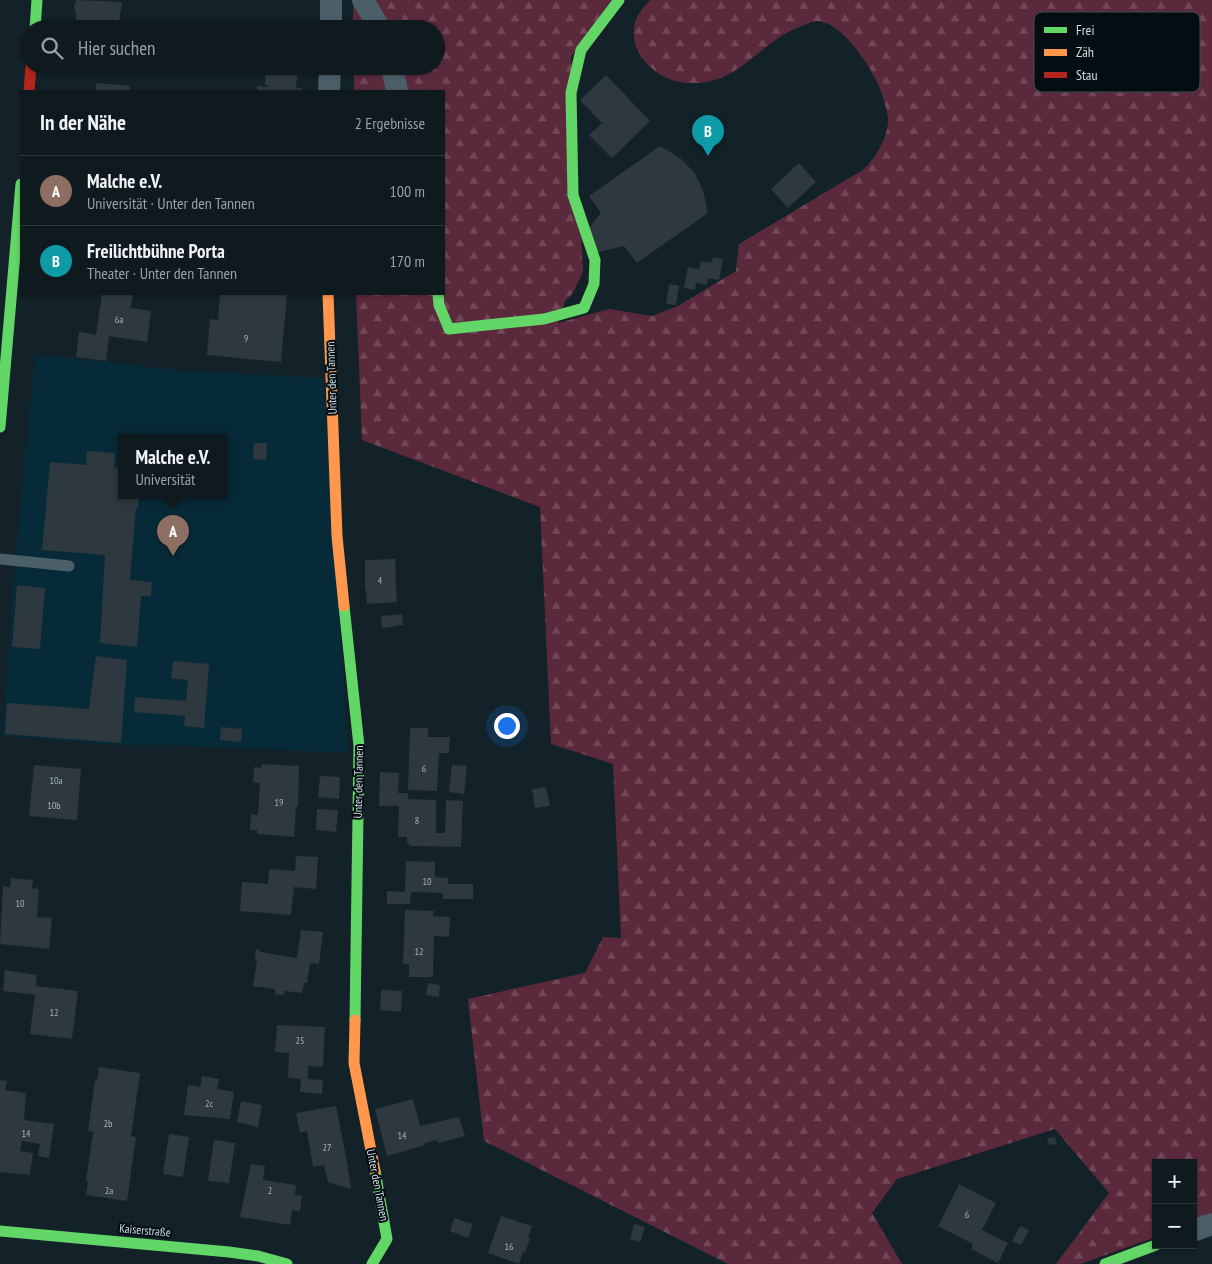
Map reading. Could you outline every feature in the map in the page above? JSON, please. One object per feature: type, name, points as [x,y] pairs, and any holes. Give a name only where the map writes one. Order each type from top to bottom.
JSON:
[{"type":"street","points":[[36,20],[37,0]]},
{"type":"street","points":[[331,0],[331,20]]},
{"type":"street","points":[[363,0],[375,20]]},
{"type":"street","points":[[438,295],[439,305],[449,330],[544,319],[584,308],[594,284],[595,260],[573,195],[570,93],[582,50],[619,0]]},
{"type":"street","points":[[29,90],[31,75]]},
{"type":"street","points":[[329,90],[330,75]]},
{"type":"street","points":[[394,75],[398,90]]},
{"type":"street","points":[[0,428],[20,196]]},
{"type":"street","name":"Unter den Tannen","points":[[328,295],[338,536],[359,746],[354,1063],[387,1239],[372,1264]]},
{"type":"street","points":[[1197,1230],[1212,1224]]},
{"type":"street","name":"Kaiserstraße","points":[[0,1231],[229,1252],[258,1256],[287,1264]]},
{"type":"street","points":[[1105,1264],[1152,1246]]},
{"type":"lane","points":[[0,559],[69,566]]},
{"type":"shaded area","points":[[35,354],[185,371],[323,378],[348,753],[175,745],[120,745],[2,736],[16,550]]},
{"type":"green space","points":[[353,0],[612,0],[571,57],[583,272],[573,293],[565,301],[558,323],[609,309],[652,316],[678,306],[736,271],[739,244],[865,168],[878,151],[887,131],[888,119],[882,94],[869,67],[849,40],[827,23],[814,21],[787,33],[736,70],[723,77],[707,82],[690,83],[674,80],[660,74],[648,65],[639,54],[634,40],[634,27],[639,13],[651,0],[1212,0],[1212,1216],[1197,1222],[1197,1159],[1152,1159],[1152,1238],[1080,1264],[1056,1264],[1109,1193],[1055,1129],[897,1179],[872,1213],[902,1264],[728,1264],[484,1141],[468,999],[585,973],[603,937],[621,938],[613,764],[551,744],[540,507],[362,440],[356,295],[445,295],[445,90],[354,90],[354,75],[445,75],[445,20],[353,20]]},
{"type":"building","points":[[76,0],[122,2],[119,20],[76,20],[74,8]]},
{"type":"building","points":[[266,75],[297,75],[296,88],[302,88],[302,90],[257,90],[257,86],[270,87],[265,85]]},
{"type":"building","points":[[606,75],[650,121],[612,158],[589,135],[602,123],[580,100]]},
{"type":"building","points":[[96,83],[130,86],[130,90],[95,90]]},
{"type":"building","points":[[660,146],[680,158],[694,172],[703,190],[708,213],[637,263],[624,246],[592,254],[580,239],[601,213],[589,196]]},
{"type":"building","points":[[799,163],[816,182],[788,208],[771,189]]},
{"type":"building","points":[[713,257],[723,259],[719,280],[708,278],[707,285],[696,283],[695,290],[684,288],[688,267],[699,269],[701,261],[711,263]]},
{"type":"building","points":[[669,284],[679,286],[676,305],[666,304]]},
{"type":"building","points":[[102,295],[133,295],[131,308],[151,311],[147,342],[109,336],[106,361],[76,357],[79,332],[96,335]]},
{"type":"building","points":[[220,295],[287,295],[281,362],[207,355],[210,319],[218,320]]},
{"type":"building","points":[[254,443],[267,443],[266,460],[253,459]]},
{"type":"building","points":[[87,451],[115,453],[114,467],[118,468],[118,499],[139,499],[138,508],[136,508],[130,580],[152,582],[151,596],[141,596],[137,647],[100,643],[105,555],[42,550],[47,498],[45,496],[47,496],[50,462],[86,465]]},
{"type":"building","points":[[395,559],[397,602],[367,604],[365,560]]},
{"type":"building","points":[[17,585],[45,588],[40,649],[12,647]]},
{"type":"building","points":[[402,614],[403,625],[382,628],[381,616]]},
{"type":"building","points":[[96,656],[127,660],[121,743],[5,734],[7,703],[89,709]]},
{"type":"building","points":[[173,661],[209,664],[204,728],[184,726],[185,716],[134,712],[135,697],[186,701],[188,680],[171,678]]},
{"type":"building","points":[[221,727],[242,729],[241,742],[220,740]]},
{"type":"building","points":[[410,728],[428,728],[428,737],[450,737],[449,753],[439,753],[437,791],[408,790]]},
{"type":"building","points":[[262,764],[299,766],[298,807],[296,807],[294,837],[257,834],[257,830],[250,830],[251,814],[258,815],[260,783],[253,782],[254,767],[261,768]]},
{"type":"building","points":[[34,765],[81,769],[77,820],[29,816]]},
{"type":"building","points":[[452,765],[467,766],[464,794],[449,792]]},
{"type":"building","points":[[380,772],[399,773],[398,793],[408,793],[408,799],[436,800],[436,833],[445,833],[446,800],[463,801],[461,847],[410,846],[407,842],[407,837],[398,837],[399,806],[379,806]]},
{"type":"building","points":[[320,776],[340,777],[339,799],[318,797]]},
{"type":"building","points":[[546,787],[550,806],[535,808],[532,789]]},
{"type":"building","points":[[317,809],[338,810],[336,832],[316,830]]},
{"type":"building","points":[[296,856],[318,857],[316,889],[294,887],[291,915],[240,911],[242,882],[268,884],[269,869],[295,871]]},
{"type":"building","points":[[406,861],[435,862],[435,877],[448,878],[448,884],[473,884],[473,899],[443,899],[443,893],[411,892],[410,904],[387,904],[387,891],[405,892]]},
{"type":"building","points":[[11,878],[33,880],[32,888],[39,889],[37,917],[52,918],[49,949],[0,944],[3,886],[10,887]]},
{"type":"building","points":[[405,910],[434,911],[433,916],[450,917],[449,937],[434,936],[433,977],[409,977],[409,964],[403,964]]},
{"type":"building","points":[[301,930],[323,932],[319,964],[310,963],[307,983],[304,983],[302,993],[285,991],[284,995],[275,994],[275,989],[253,986],[257,961],[255,960],[256,949],[260,950],[260,952],[297,958]]},
{"type":"building","points":[[5,970],[37,975],[36,986],[78,991],[72,1039],[30,1034],[35,995],[3,991]]},
{"type":"building","points":[[428,983],[440,985],[439,997],[426,995]]},
{"type":"building","points":[[381,990],[402,991],[401,1012],[380,1010]]},
{"type":"building","points":[[277,1025],[325,1027],[323,1067],[308,1066],[308,1079],[323,1080],[322,1094],[300,1092],[301,1079],[288,1078],[289,1053],[275,1052]]},
{"type":"building","points":[[99,1067],[140,1073],[131,1136],[136,1137],[127,1201],[86,1195],[88,1181],[86,1181],[93,1132],[88,1131],[95,1080],[97,1081]]},
{"type":"building","points":[[202,1076],[219,1079],[217,1089],[234,1092],[230,1119],[184,1115],[188,1085],[200,1087]]},
{"type":"building","points":[[0,1080],[7,1081],[5,1090],[26,1093],[24,1120],[54,1124],[49,1158],[38,1156],[40,1144],[22,1141],[20,1151],[33,1153],[30,1175],[0,1172]]},
{"type":"building","points":[[413,1099],[420,1126],[459,1117],[465,1136],[438,1143],[437,1140],[425,1143],[425,1145],[387,1156],[375,1109]]},
{"type":"building","points":[[241,1101],[262,1105],[258,1127],[237,1122]]},
{"type":"building","points":[[336,1106],[351,1189],[328,1182],[324,1165],[313,1167],[307,1131],[300,1133],[296,1113]]},
{"type":"building","points":[[169,1134],[189,1137],[183,1177],[163,1174]]},
{"type":"building","points":[[1055,1137],[1057,1144],[1049,1145],[1047,1138]]},
{"type":"building","points":[[214,1140],[235,1143],[229,1183],[208,1181]]},
{"type":"building","points":[[251,1164],[265,1166],[263,1180],[296,1185],[295,1195],[302,1196],[300,1211],[292,1210],[290,1225],[240,1217]]},
{"type":"building","points":[[959,1184],[996,1203],[982,1230],[1008,1243],[998,1263],[971,1249],[973,1244],[938,1226]]},
{"type":"building","points":[[501,1216],[532,1226],[528,1238],[530,1239],[519,1264],[488,1253]]},
{"type":"building","points":[[454,1218],[473,1224],[468,1238],[450,1231]]},
{"type":"building","points":[[634,1224],[645,1227],[640,1242],[630,1239]]},
{"type":"building","points":[[1020,1226],[1029,1230],[1021,1245],[1012,1241]]},
{"type":"traffic: fast","points":[[36,20],[37,0]]},
{"type":"traffic: fast","points":[[438,295],[439,305],[449,329],[544,319],[584,308],[594,284],[595,260],[573,195],[571,93],[581,50],[619,0]]},
{"type":"traffic: fast","points":[[0,427],[20,196]]},
{"type":"traffic: fast","points":[[344,606],[359,746],[355,1020]]},
{"type":"traffic: fast","points":[[372,1264],[387,1239],[375,1171]]},
{"type":"traffic: fast","points":[[0,1231],[229,1252],[258,1256],[287,1264]]},
{"type":"traffic: fast","points":[[1105,1264],[1152,1246]]},
{"type":"traffic: slow","points":[[328,295],[337,536],[344,606]]},
{"type":"traffic: slow","points":[[355,1020],[354,1063],[375,1171]]},
{"type":"traffic: jam","points":[[29,90],[30,75]]},
{"type":"place","name":"Freilichtbühne Porta","points":[[708,156]]},
{"type":"place","name":"Malche e.V.","points":[[173,556]]}]
